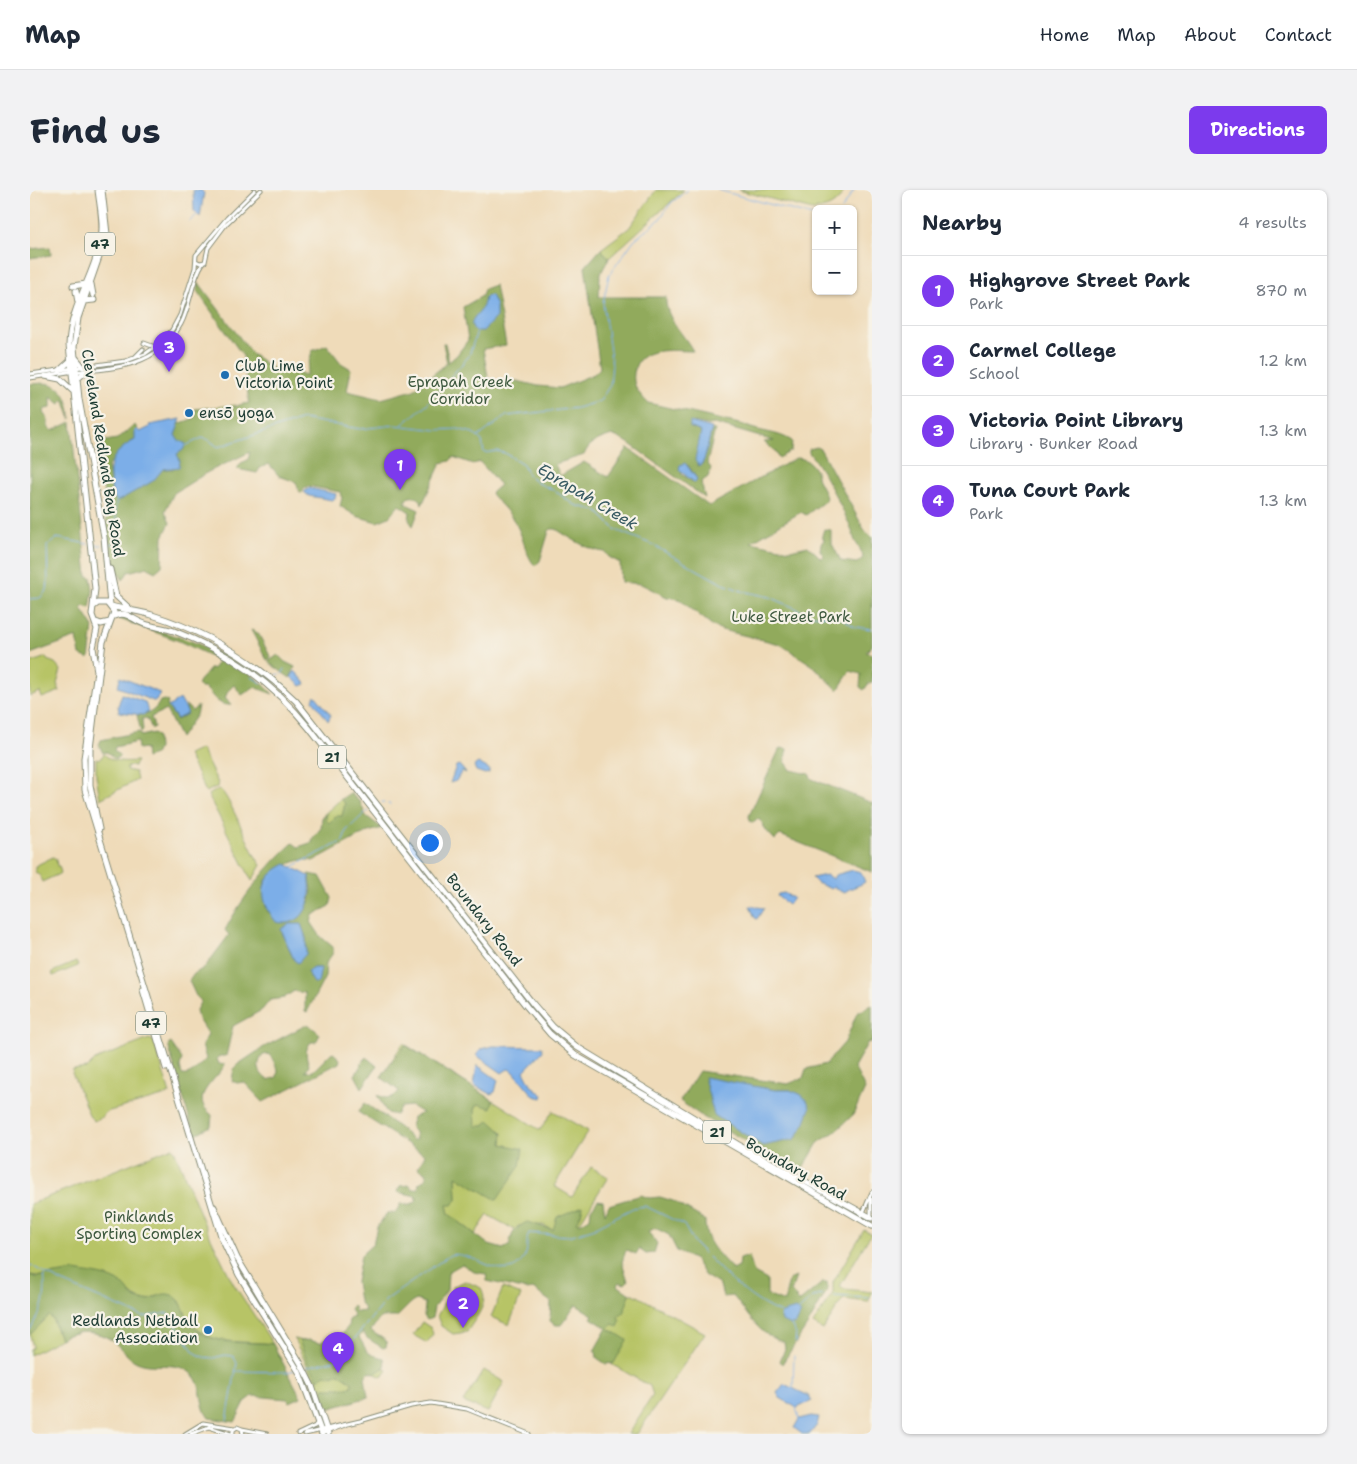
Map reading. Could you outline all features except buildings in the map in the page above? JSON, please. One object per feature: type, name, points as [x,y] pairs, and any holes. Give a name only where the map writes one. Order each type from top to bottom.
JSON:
[{"type":"highway","name":"Cleveland Redland Bay Road","points":[[88,284],[101,240],[103,224],[98,190]]},
{"type":"highway","name":"Cleveland Redland Bay Road","points":[[102,190],[107,234],[81,302],[74,333],[72,359],[104,537],[110,576],[108,594],[114,616],[103,642],[89,758],[90,785],[102,845]]},
{"type":"highway","points":[[88,284],[94,297],[81,302],[75,288],[88,284]]},
{"type":"highway","points":[[60,370],[72,359],[84,369],[77,379]]},
{"type":"highway","name":"Cleveland Redland Bay Road","points":[[74,370],[73,391],[95,581],[92,615],[96,622],[97,634],[93,648],[97,671],[83,771],[88,800],[208,1191],[237,1258],[298,1364],[318,1422],[324,1432]]},
{"type":"highway","points":[[45,376],[60,379],[73,391]]},
{"type":"highway","name":"21","points":[[110,576],[119,601],[128,608],[140,612]]},
{"type":"highway","name":"21","points":[[94,606],[103,602],[111,605]]},
{"type":"highway","name":"Boundary Road","points":[[111,605],[171,622],[231,649],[262,670],[296,700],[534,1004],[565,1038],[737,1144],[872,1218]]},
{"type":"highway","name":"Boundary Road","points":[[114,616],[119,614],[130,616],[142,624],[173,631],[211,647],[244,665],[283,697],[527,1008],[564,1046],[704,1131],[872,1226]]},
{"type":"highway","points":[[96,622],[101,624],[110,622]]},
{"type":"highway","name":"Cleveland Redland Bay Road","points":[[301,1371],[312,1386],[324,1432]]},
{"type":"main road","points":[[84,369],[134,359],[155,347],[169,334],[178,318],[196,255],[227,218],[255,190]]},
{"type":"main road","points":[[30,374],[132,365],[160,349],[181,324],[198,272],[207,259],[208,248],[226,224],[261,190]]},
{"type":"main road","points":[[199,252],[206,255]]},
{"type":"main road","points":[[196,260],[204,263]]},
{"type":"main road","points":[[144,342],[155,347]]},
{"type":"main road","points":[[134,359],[143,349]]},
{"type":"main road","points":[[30,378],[74,370]]},
{"type":"main road","points":[[860,1220],[872,1192]]},
{"type":"main road","points":[[872,1192],[872,1218]]},
{"type":"main road","points":[[305,1434],[324,1432],[411,1406],[431,1403],[467,1409],[529,1434]]},
{"type":"main road","points":[[298,1434],[315,1426],[318,1422]]},
{"type":"main road","points":[[192,1434],[204,1425]]},
{"type":"main road","points":[[204,1425],[232,1434],[235,1428]]},
{"type":"main road","points":[[185,1434],[204,1425],[267,1434]]},
{"type":"main road","points":[[242,1429],[243,1434]]},
{"type":"green space","points":[[656,190],[684,190],[609,258],[601,249],[629,228]]},
{"type":"green space","points":[[738,190],[845,190],[834,204],[812,205],[812,210]]},
{"type":"green space","points":[[50,247],[51,255],[30,258],[30,249]]},
{"type":"green space","points":[[601,249],[609,258],[600,275],[599,297],[666,297],[666,304],[671,318],[693,351],[657,352],[642,358],[637,364],[634,373],[634,382],[639,393],[648,403],[780,435],[792,441],[791,451],[779,458],[775,451],[764,442],[774,441],[715,424],[708,425],[694,422],[689,427],[701,432],[698,466],[703,463],[712,430],[715,430],[707,463],[711,468],[708,477],[701,482],[705,498],[627,442],[612,435],[592,444],[584,455],[555,464],[560,476],[584,462],[608,477],[628,448],[709,506],[796,458],[803,459],[810,463],[816,471],[826,500],[806,515],[801,512],[751,542],[790,550],[808,546],[821,558],[824,556],[820,550],[821,543],[824,540],[822,535],[824,529],[831,530],[831,542],[841,561],[857,563],[863,558],[852,530],[834,494],[809,453],[809,449],[817,447],[821,450],[865,531],[872,537],[872,646],[866,652],[872,654],[872,682],[864,690],[860,687],[861,674],[850,671],[838,690],[812,665],[780,644],[722,630],[713,626],[679,599],[667,597],[641,584],[621,582],[620,563],[609,557],[605,552],[587,547],[556,529],[549,531],[540,561],[535,566],[529,557],[515,522],[491,493],[500,485],[480,462],[473,464],[453,457],[450,461],[441,463],[422,505],[421,500],[415,497],[406,499],[406,504],[419,510],[413,526],[409,520],[410,512],[399,505],[389,517],[377,522],[356,516],[340,506],[342,498],[340,492],[309,486],[304,488],[302,493],[299,491],[296,482],[279,476],[269,464],[260,468],[257,473],[237,469],[241,463],[248,460],[250,452],[208,472],[174,493],[165,511],[170,523],[163,537],[162,566],[155,572],[147,567],[128,572],[123,580],[113,565],[109,549],[100,442],[117,439],[135,425],[137,429],[135,440],[129,443],[108,466],[113,497],[121,496],[140,488],[163,469],[173,469],[178,441],[175,435],[178,424],[195,418],[195,409],[214,407],[211,413],[217,417],[239,405],[249,403],[243,356],[197,291],[199,283],[252,354],[275,370],[306,375],[312,351],[327,345],[341,363],[351,369],[347,391],[381,399],[414,390],[447,363],[443,343],[445,343],[449,362],[457,355],[468,340],[463,307],[482,296],[484,289],[495,285],[506,345],[483,349],[489,383],[517,381],[538,386],[560,388],[594,374],[600,368],[585,267]],"holes":[[[688,465],[697,479],[695,483],[681,474]]]},
{"type":"green space","points":[[44,383],[57,387],[65,395],[70,412],[71,419],[64,399],[60,404],[51,397],[51,408],[45,409],[43,413],[48,419],[48,427],[52,431],[71,422],[87,576],[91,577],[93,590],[90,608],[83,606],[82,609],[93,626],[89,659],[80,655],[77,637],[30,654],[30,384]]},
{"type":"green space","points":[[236,405],[229,412],[220,416],[211,413],[214,407]]},
{"type":"green space","points":[[125,617],[146,628],[183,638],[216,652],[246,671],[273,694],[254,687],[242,695],[234,685],[228,691],[225,698],[231,705],[222,704],[205,688],[197,685],[209,669],[214,668],[217,663],[215,658],[179,641],[117,618]]},
{"type":"green space","points":[[251,630],[258,633],[271,658],[267,660]]},
{"type":"green space","points":[[278,655],[285,662],[295,667],[290,678],[268,662]]},
{"type":"green space","points":[[46,657],[47,660],[55,663],[61,670],[57,684],[60,691],[42,698],[40,692],[30,696],[30,663]]},
{"type":"green space","points":[[160,701],[168,702],[167,706],[177,720],[187,714],[186,705],[192,711],[198,706],[196,715],[180,738],[166,710],[151,717],[154,727],[152,729],[147,718],[142,719],[143,731],[141,732],[137,715],[152,711]]},
{"type":"green space","points":[[139,732],[141,736],[154,733],[157,736],[158,748],[155,755],[146,758],[145,748],[138,749],[137,742],[115,747],[114,750],[120,756],[115,759],[107,752],[103,753],[99,745],[101,740]]},
{"type":"green space","points":[[780,748],[787,749],[785,761],[791,770],[809,774],[812,779],[872,803],[872,872],[780,835],[775,840],[763,827],[762,822],[758,819],[753,823],[750,821],[749,816]]},
{"type":"green space","points":[[201,749],[218,783],[217,787],[206,792],[188,755]]},
{"type":"green space","points":[[104,754],[114,760],[137,761],[134,766],[128,766],[126,770],[135,772],[137,780],[100,799],[96,775],[96,758],[100,759]]},
{"type":"green space","points":[[219,789],[228,801],[261,865],[252,881],[208,795]]},
{"type":"green space","points":[[350,793],[360,802],[366,816],[382,828],[365,833],[313,861],[299,860],[293,862],[265,881],[264,885],[264,897],[268,912],[310,902],[312,889],[309,874],[320,876],[332,898],[330,906],[313,915],[311,922],[321,937],[333,947],[333,953],[326,963],[325,977],[307,1012],[305,1011],[305,993],[294,991],[284,998],[270,1000],[262,1010],[233,1026],[226,1056],[219,1056],[217,1059],[219,1064],[225,1065],[205,1090],[203,1096],[202,1102],[212,1115],[211,1126],[194,1135],[168,1045],[171,1043],[182,1059],[180,1066],[182,1075],[192,1072],[206,1059],[202,1045],[208,1035],[198,1019],[196,1010],[201,1001],[196,996],[189,981],[194,974],[205,967],[229,935],[225,930],[232,918],[264,873],[283,852],[293,843],[298,847],[313,842],[312,839],[321,828],[322,818],[327,813],[326,820],[329,823],[336,816],[342,816],[345,804],[341,799]],"holes":[[[301,924],[306,938],[306,954],[294,960],[281,930]],[[313,968],[321,968],[314,983],[307,972]]]},
{"type":"green space","points":[[341,799],[345,804],[342,816],[327,825],[321,817]]},
{"type":"green space","points":[[53,857],[56,859],[61,873],[42,882],[39,874],[35,872],[35,866]]},
{"type":"green space","points":[[76,962],[78,966],[53,976],[52,972]]},
{"type":"green space","points":[[872,1005],[872,1043],[868,1042],[854,1067],[865,1089],[853,1115],[836,1131],[818,1143],[801,1172],[703,1117],[680,1101],[699,1071],[788,1084],[803,1078],[806,1069],[826,1064],[845,1042],[857,1013]],"holes":[[[728,1082],[775,1090],[790,1090],[807,1100]]]},
{"type":"green space","points":[[308,1024],[320,1034],[316,1042],[311,1042],[306,1050],[309,1065],[305,1072],[313,1071],[332,1052],[340,1059],[339,1063],[263,1102],[244,1082],[237,1083],[232,1081],[234,1068],[264,1047]],"holes":[[[270,1054],[278,1070],[277,1077],[268,1080],[265,1078],[259,1069],[259,1062],[263,1055]]]},
{"type":"green space","points":[[149,1039],[154,1041],[170,1094],[106,1112],[102,1117],[94,1121],[90,1117],[72,1073],[73,1070],[87,1068],[95,1060]]},
{"type":"green space","points":[[403,1043],[540,1130],[553,1111],[588,1131],[554,1186],[572,1197],[591,1167],[608,1177],[579,1224],[576,1222],[581,1214],[582,1206],[553,1230],[543,1225],[518,1226],[515,1230],[488,1215],[475,1234],[449,1214],[447,1205],[457,1200],[456,1175],[519,1166],[381,1077]]},
{"type":"green space","points":[[405,1045],[493,1100],[491,1108],[478,1104],[475,1109],[476,1126],[484,1126],[489,1120],[503,1133],[502,1144],[523,1149],[520,1166],[497,1200],[456,1176],[457,1200],[452,1205],[447,1205],[449,1214],[489,1245],[503,1249],[510,1245],[511,1237],[515,1231],[527,1222],[553,1230],[557,1217],[583,1206],[576,1222],[580,1224],[590,1218],[591,1209],[598,1200],[603,1201],[605,1214],[609,1205],[641,1195],[649,1198],[660,1197],[673,1201],[705,1220],[705,1228],[710,1241],[733,1270],[739,1267],[740,1259],[749,1256],[754,1273],[767,1280],[767,1295],[784,1302],[789,1280],[796,1277],[791,1291],[799,1302],[822,1283],[827,1283],[828,1289],[782,1364],[780,1361],[785,1349],[784,1342],[761,1330],[733,1296],[723,1297],[720,1285],[704,1275],[695,1260],[677,1251],[669,1235],[655,1228],[648,1232],[657,1243],[654,1253],[646,1254],[639,1249],[636,1254],[626,1250],[622,1262],[628,1281],[625,1284],[619,1282],[617,1285],[630,1294],[624,1312],[618,1316],[620,1321],[618,1327],[613,1324],[608,1328],[627,1340],[614,1363],[606,1364],[597,1358],[594,1351],[607,1328],[591,1318],[593,1315],[576,1305],[561,1325],[556,1325],[550,1321],[551,1302],[533,1289],[527,1290],[487,1281],[486,1274],[474,1272],[462,1264],[448,1272],[447,1290],[434,1307],[432,1318],[427,1320],[424,1316],[425,1303],[416,1300],[397,1317],[381,1317],[371,1330],[387,1343],[386,1347],[383,1348],[367,1338],[363,1332],[359,1337],[366,1349],[370,1354],[384,1358],[385,1367],[377,1372],[368,1373],[365,1377],[368,1397],[328,1409],[322,1392],[324,1388],[348,1388],[352,1386],[352,1382],[339,1373],[333,1376],[326,1374],[318,1379],[308,1363],[299,1341],[309,1340],[320,1343],[327,1338],[337,1338],[348,1327],[349,1319],[354,1317],[350,1309],[353,1305],[356,1312],[365,1311],[359,1301],[356,1282],[361,1255],[373,1244],[377,1227],[387,1213],[395,1213],[402,1203],[408,1205],[416,1202],[417,1196],[397,1192],[400,1186],[409,1185],[412,1189],[418,1189],[419,1183],[426,1179],[427,1173],[418,1168],[425,1155],[358,1112],[365,1103],[397,1126],[412,1140],[416,1140],[415,1132],[411,1128],[413,1117],[422,1113],[411,1106],[401,1107],[396,1115],[387,1113],[377,1095],[389,1098],[399,1091],[381,1077]]},
{"type":"green space","points":[[366,1057],[377,1066],[362,1088],[355,1075]]},
{"type":"green space","name":"Pinklands Sporting Complex","points":[[173,1147],[206,1228],[233,1283],[273,1344],[229,1341],[206,1335],[196,1328],[187,1317],[180,1301],[157,1296],[152,1299],[142,1300],[134,1297],[123,1286],[30,1275],[30,1204]]},
{"type":"green space","points":[[864,1230],[871,1234],[840,1286],[845,1289],[872,1292],[868,1302],[843,1299],[823,1330],[813,1324],[833,1293],[833,1282]]},
{"type":"green space","points":[[75,1271],[113,1279],[123,1285],[132,1296],[144,1301],[163,1294],[172,1295],[179,1300],[193,1326],[201,1333],[210,1337],[230,1342],[273,1344],[301,1397],[290,1402],[287,1399],[253,1396],[245,1402],[235,1422],[209,1418],[204,1408],[199,1385],[193,1375],[187,1370],[180,1367],[137,1362],[114,1342],[95,1333],[80,1332],[60,1339],[52,1318],[49,1316],[30,1335],[30,1275],[36,1277]]},
{"type":"green space","points":[[465,1281],[481,1288],[484,1300],[483,1305],[467,1332],[453,1334],[441,1326],[437,1316],[454,1286]]},
{"type":"green space","points":[[503,1288],[521,1295],[509,1325],[491,1317]]},
{"type":"green space","points":[[630,1294],[634,1294],[705,1333],[637,1434],[628,1434],[653,1395],[650,1386],[611,1364],[614,1363],[608,1328],[620,1314]]},
{"type":"green space","points":[[49,1316],[52,1318],[60,1339],[30,1355],[30,1349],[33,1347],[30,1335]]},
{"type":"green space","points":[[422,1322],[431,1328],[433,1334],[427,1343],[413,1335]]},
{"type":"green space","points":[[294,1339],[349,1352],[387,1370],[382,1377],[367,1370],[363,1379],[368,1397],[328,1409]]},
{"type":"green space","points":[[484,1370],[504,1382],[488,1412],[463,1402]]},
{"type":"water","points":[[193,190],[201,190],[204,193],[200,217],[194,211]]},
{"type":"water","points":[[491,295],[496,306],[496,317],[483,331],[475,331],[472,324],[473,319],[483,306],[485,297]]},
{"type":"water","points":[[181,419],[175,435],[178,440],[186,444],[183,450],[177,454],[180,461],[179,467],[163,469],[153,481],[118,501],[113,497],[110,478],[111,464],[119,451],[135,440],[135,431],[137,429],[140,432],[150,427],[149,425]]},
{"type":"water","points":[[690,422],[712,428],[704,460],[700,466],[695,460],[701,432],[690,427]]},
{"type":"water","points":[[685,463],[697,479],[695,483],[679,470],[680,465]]},
{"type":"water","points":[[309,488],[336,494],[335,498],[332,500],[309,496],[304,492]]},
{"type":"water","points":[[295,671],[306,684],[301,686],[291,677]]},
{"type":"water","points":[[120,677],[160,693],[156,701],[118,687]]},
{"type":"water","points":[[122,694],[145,702],[148,712],[143,715],[119,712],[118,706]]},
{"type":"water","points":[[315,695],[331,715],[328,721],[313,700]]},
{"type":"water","points":[[180,699],[188,713],[177,719],[168,707]]},
{"type":"water","points":[[478,763],[489,769],[489,773],[485,774],[476,771],[474,766]]},
{"type":"water","points":[[459,765],[466,773],[462,771],[456,781],[450,783],[456,766]]},
{"type":"water","points":[[286,864],[309,876],[310,894],[301,917],[286,923],[276,922],[270,913],[264,897],[264,889],[270,876]]},
{"type":"water","points":[[853,870],[861,872],[865,882],[844,893],[834,886],[831,889],[817,883],[812,878],[826,875],[833,879],[835,875]]},
{"type":"water","points":[[784,893],[793,898],[788,905],[777,896]]},
{"type":"water","points":[[750,906],[764,908],[757,919],[755,918]]},
{"type":"water","points":[[289,924],[301,924],[306,938],[306,954],[298,963],[294,960],[281,929]]},
{"type":"water","points":[[313,968],[321,968],[318,983],[314,983],[307,972]]},
{"type":"water","points":[[493,1046],[542,1047],[543,1051],[524,1071],[532,1086],[543,1095],[542,1098],[534,1096],[513,1071],[508,1069],[502,1073],[476,1055],[482,1049]]},
{"type":"water","points":[[477,1065],[498,1080],[495,1092],[491,1094],[474,1085]]},
{"type":"water","points":[[704,1077],[775,1090],[790,1090],[800,1094],[807,1100],[810,1108],[803,1127],[795,1139],[763,1146],[714,1115]]},
{"type":"water","points":[[796,1309],[801,1313],[796,1324],[790,1325],[782,1321],[780,1316],[782,1313]]},
{"type":"water","points":[[784,1384],[809,1396],[812,1401],[797,1408],[780,1398],[777,1393]]},
{"type":"water","points":[[811,1416],[819,1417],[817,1425],[810,1434],[802,1434],[794,1428],[799,1419]]},
{"type":"waterway","points":[[478,437],[506,416],[577,408],[600,401],[610,385],[612,365],[603,303],[609,275],[634,240],[659,220],[671,203],[688,190]]},
{"type":"waterway","points":[[718,190],[812,216]]},
{"type":"waterway","points":[[845,205],[854,190]]},
{"type":"waterway","points":[[190,221],[199,213]]},
{"type":"waterway","points":[[402,425],[428,403],[469,356],[477,331]]},
{"type":"waterway","name":"Eprapah Creek","points":[[183,447],[202,438],[209,440],[218,447],[303,419],[360,429],[395,425],[437,430],[458,429],[473,433],[482,441],[484,453],[497,451],[505,453],[523,464],[528,475],[538,483],[555,491],[575,505],[597,511],[616,530],[651,544],[721,583],[742,591],[770,597],[811,615],[832,616],[843,619],[855,627],[872,629]]},
{"type":"waterway","name":"Eprapah Creek","points":[[106,545],[116,543],[119,539],[115,510],[117,498]]},
{"type":"waterway","name":"Eprapah Creek","points":[[30,599],[40,598],[47,590],[47,546],[57,538],[88,544]]},
{"type":"waterway","name":"Eprapah Creek","points":[[91,545],[102,545]]},
{"type":"waterway","points":[[282,674],[285,669]]},
{"type":"waterway","points":[[251,677],[262,683]]},
{"type":"waterway","points":[[292,867],[343,841],[346,831],[365,813]]},
{"type":"waterway","points":[[306,1367],[338,1359],[386,1300],[450,1255],[460,1255],[500,1269],[509,1269],[518,1265],[525,1256],[529,1233],[569,1236],[592,1229],[633,1208],[645,1206],[684,1225],[694,1243],[704,1253]]},
{"type":"waterway","points":[[708,1257],[751,1296],[781,1313]]},
{"type":"waterway","points":[[30,1265],[62,1282],[143,1317],[168,1313],[194,1352],[203,1357],[233,1356],[237,1363],[227,1420]]},
{"type":"waterway","points":[[30,1330],[38,1317],[43,1303],[44,1273]]},
{"type":"waterway","points":[[798,1311],[813,1297],[822,1295]]},
{"type":"waterway","points":[[834,1296],[870,1298]]},
{"type":"waterway","points":[[791,1325],[796,1334],[795,1343]]},
{"type":"waterway","points":[[793,1389],[794,1356]]},
{"type":"waterway","points":[[236,1371],[287,1372],[295,1370]]},
{"type":"waterway","points":[[796,1407],[799,1420]]},
{"type":"place","name":"Victoria Point Library","points":[[169,372]]},
{"type":"place","name":"Club Lime Victoria Point","points":[[225,375]]},
{"type":"place","name":"ensō yoga","points":[[189,413]]},
{"type":"place","name":"Highgrove Street Park","points":[[400,490]]},
{"type":"place","name":"Carmel College","points":[[463,1328]]},
{"type":"place","name":"Redlands Netball Association","points":[[208,1330]]},
{"type":"place","name":"Tuna Court Park","points":[[338,1373]]},
{"type":"park label","name":"Eprapah Creek Corridor","points":[[460,390]]},
{"type":"park label","name":"Luke Street Park","points":[[791,617]]}]
